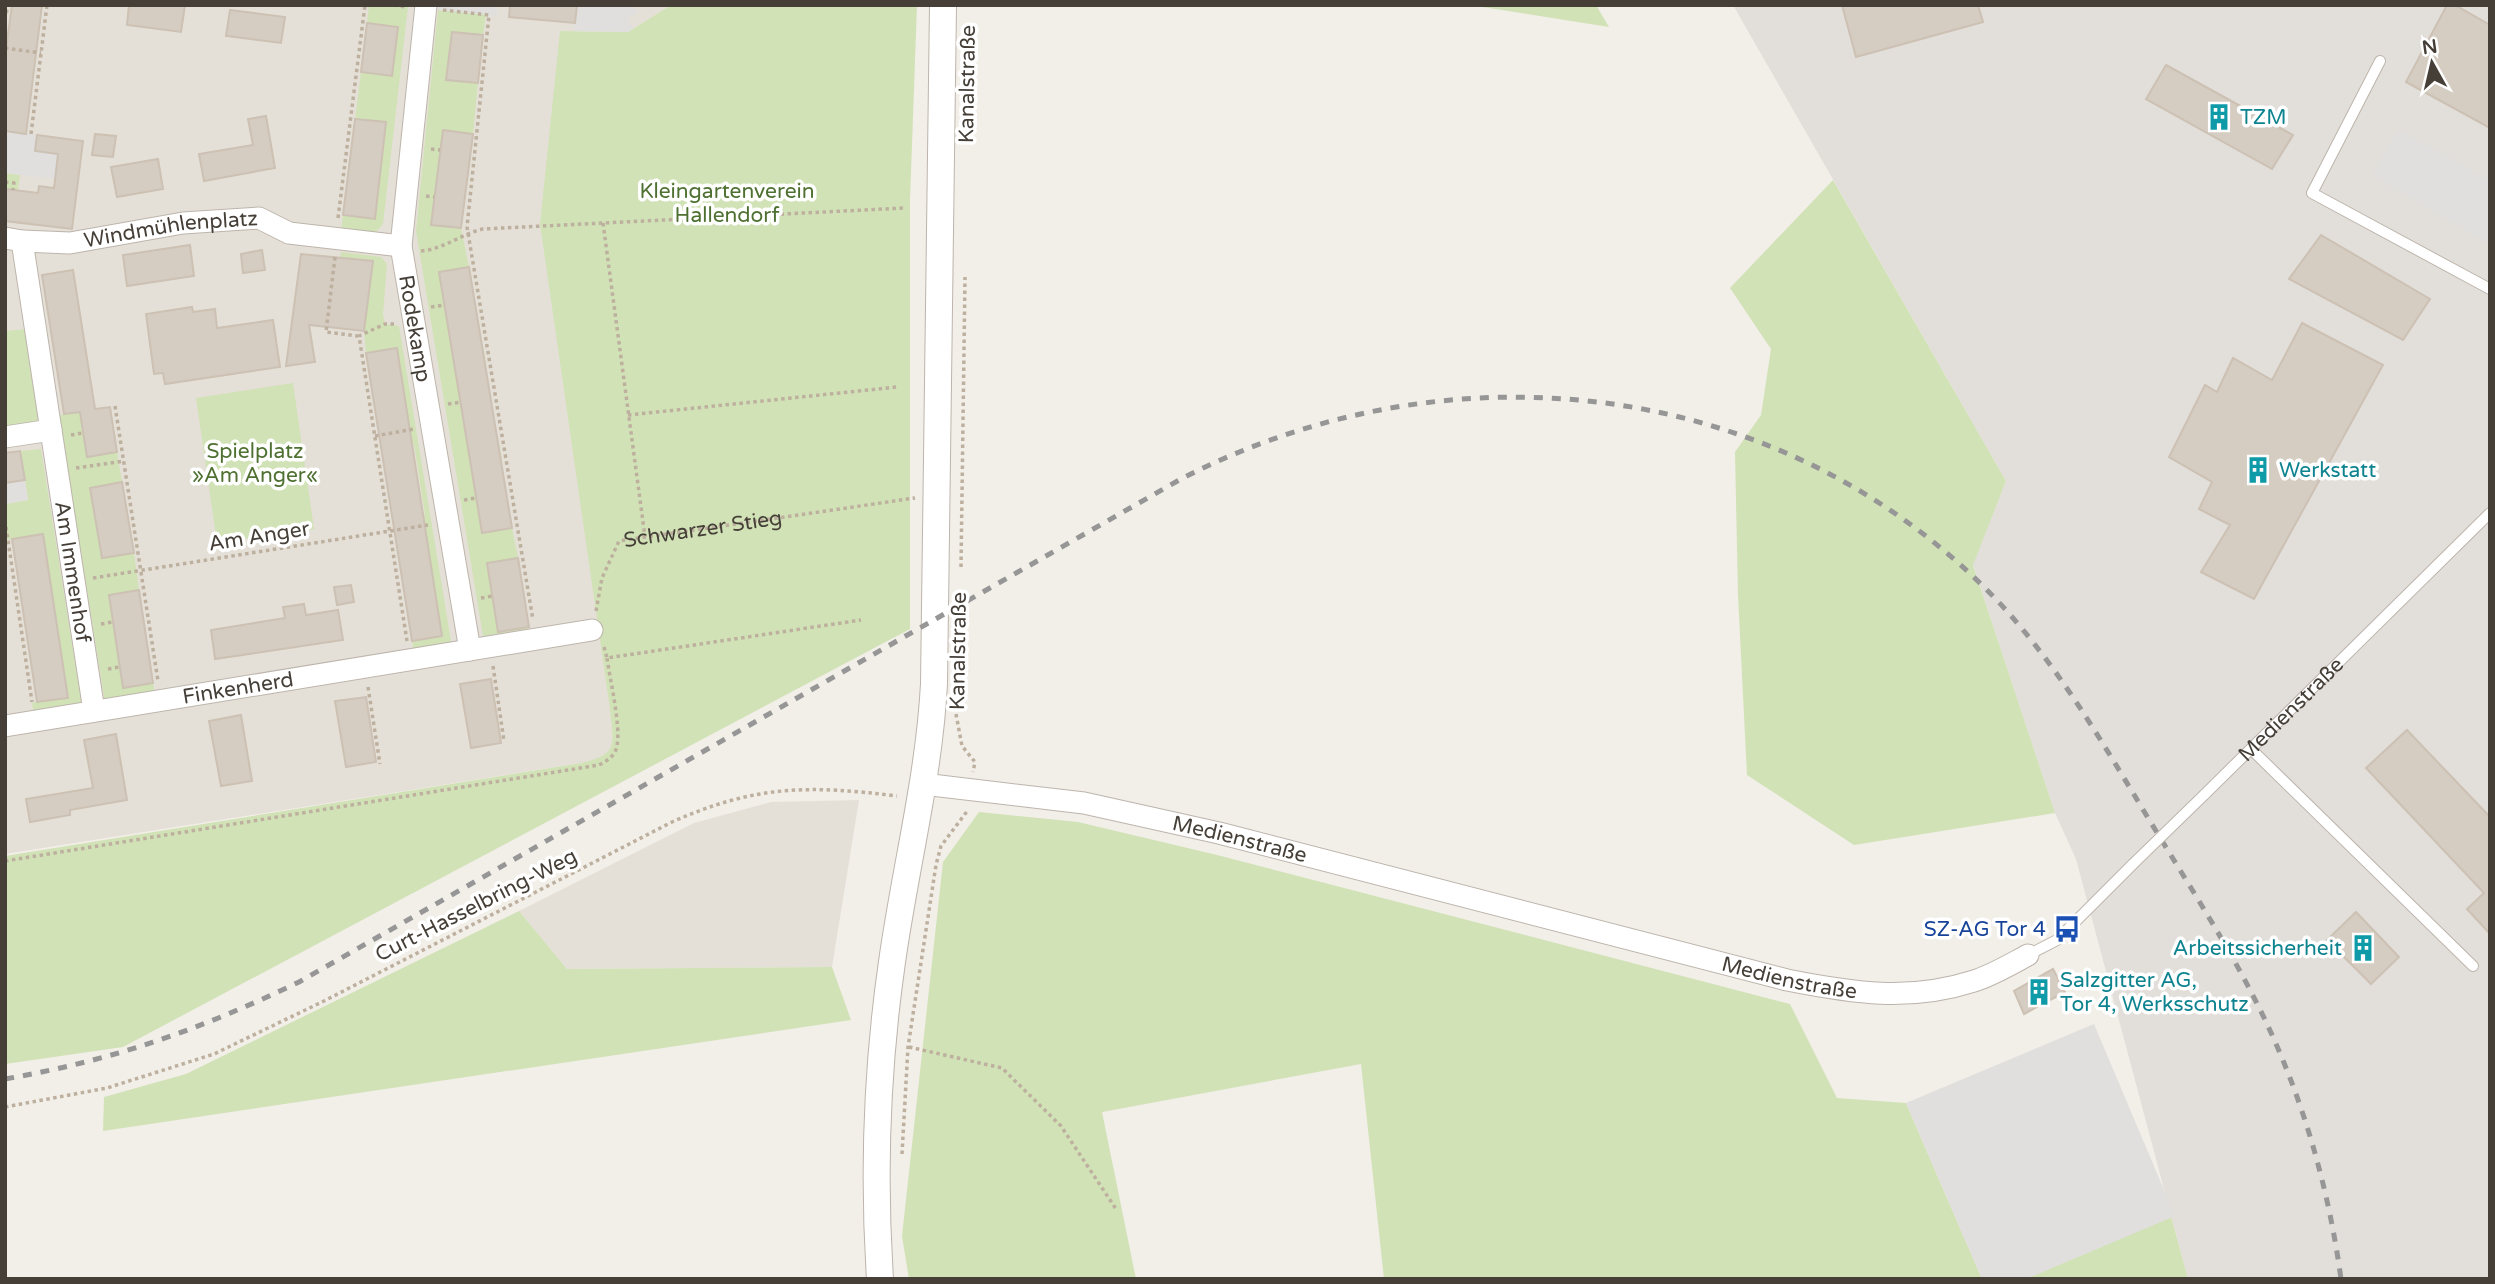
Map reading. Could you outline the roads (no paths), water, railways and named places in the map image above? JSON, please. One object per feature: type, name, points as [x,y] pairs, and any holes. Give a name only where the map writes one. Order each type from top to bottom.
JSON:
[{"type":"street","name":"Kanalstraße","points":[[880,1279],[876,1167],[882,1044],[892,961],[932,725],[943,5]]},
{"type":"street","name":"Rodekamp","points":[[426,7],[401,247],[448,522],[480,649]]},
{"type":"street","name":"Windmühlenplatz","points":[[14,240],[70,243],[183,223],[258,218],[289,233],[401,247]]},
{"type":"street","name":"Am Immenhof","points":[[14,240],[51,430],[94,711]]},
{"type":"street","points":[[5,437],[51,430]]},
{"type":"street","points":[[480,649],[592,630]]},
{"type":"street","name":"Finkenherd","points":[[5,726],[480,649]]},
{"type":"street","name":"Medienstraße","points":[[922,792],[966,799],[1084,803],[1206,830],[1787,980],[1847,992],[1888,995],[1936,991],[1976,980],[2028,955]]},
{"type":"lane","points":[[2380,61],[2312,193],[2490,289]]},
{"type":"lane","name":"Medienstraße","points":[[2028,955],[2057,940],[2490,513]]},
{"type":"lane","points":[[2251,749],[2473,966]]},
{"type":"railway","points":[[5,1079],[120,1053],[191,1029],[299,982],[1181,479],[1282,436],[1387,409],[1494,397],[1600,402],[1704,424],[1804,461],[1898,515],[1983,586],[2010,615],[2081,709],[2218,933],[2256,1001],[2281,1055],[2314,1149],[2330,1213],[2341,1279]]},
{"type":"place","name":"TZM","points":[[2219,117]]},
{"type":"place","name":"Werkstatt","points":[[2258,470]]},
{"type":"place","name":"SZ-AG Tor 4","points":[[2067,929]]},
{"type":"place","name":"Arbeitssicherheit","points":[[2363,948]]},
{"type":"place","name":"Salzgitter AG, Tor 4, Werksschutz","points":[[2039,992]]},
{"type":"park label","name":"Kleingartenverein Hallendorf","points":[[727,203]]},
{"type":"park label","name":"Spielplatz »Am Anger«","points":[[255,463]]}]
